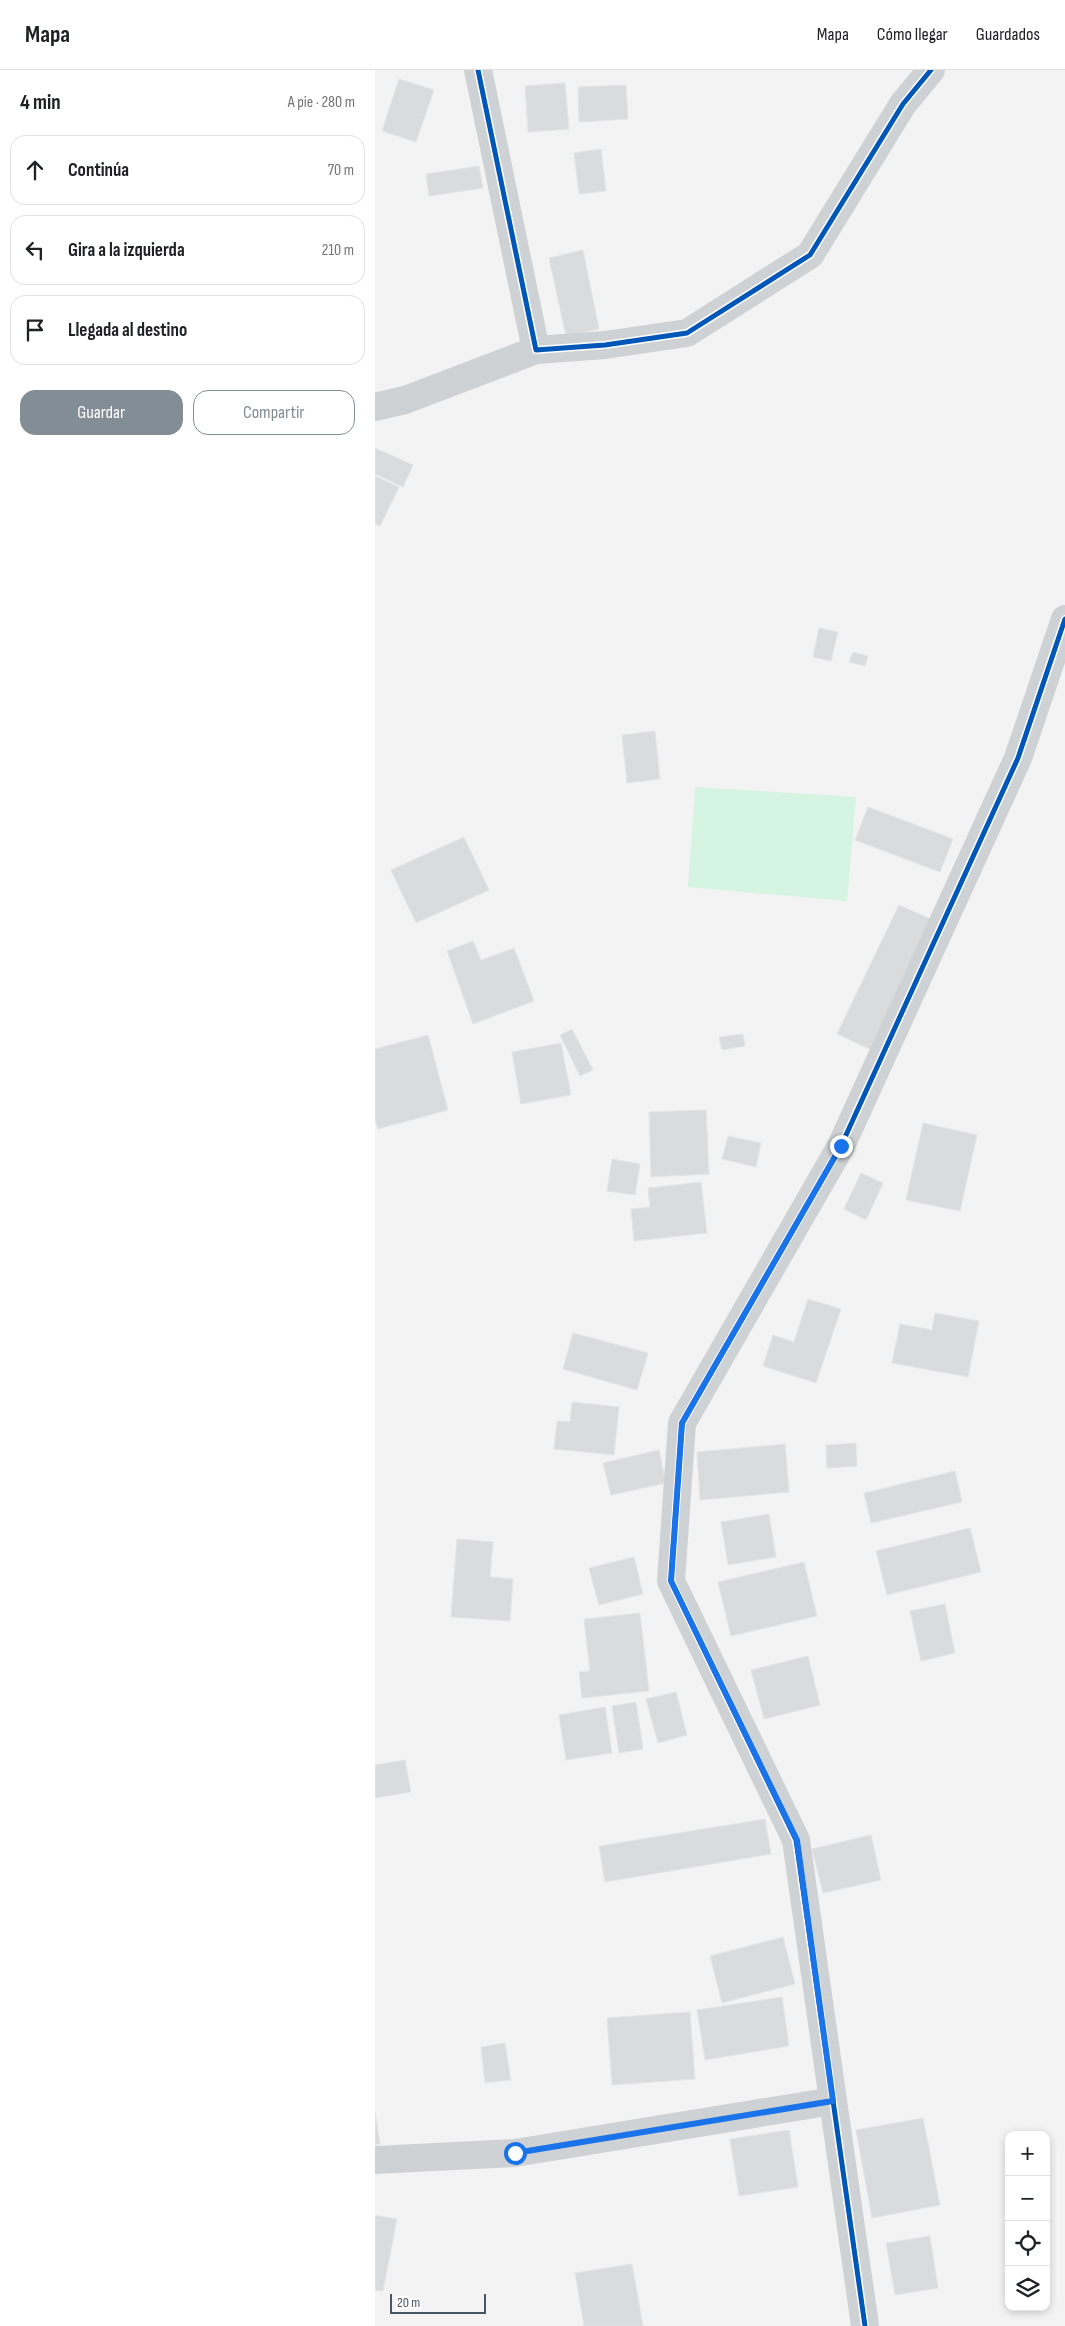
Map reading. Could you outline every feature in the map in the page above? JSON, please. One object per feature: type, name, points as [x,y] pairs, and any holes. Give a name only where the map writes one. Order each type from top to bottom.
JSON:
[{"type":"street","points":[[478,70],[536,350]]},
{"type":"street","points":[[375,406],[405,400],[536,350],[605,345],[687,333],[810,255],[903,104],[931,70]]},
{"type":"street","points":[[865,2326],[797,1840],[671,1581],[682,1423],[841,1146],[1018,758],[1065,619]]},
{"type":"street","points":[[375,2160],[515,2153],[833,2101]]},
{"type":"green space","points":[[695,787],[856,797],[847,901],[688,887]]},
{"type":"building","points":[[399,79],[434,90],[416,142],[382,131]]},
{"type":"building","points":[[565,83],[569,129],[528,132],[525,86]]},
{"type":"building","points":[[626,85],[628,119],[579,122],[578,87]]},
{"type":"building","points":[[601,149],[606,191],[579,194],[574,153]]},
{"type":"building","points":[[479,166],[483,188],[429,196],[426,174]]},
{"type":"building","points":[[583,250],[599,329],[566,336],[549,258]]},
{"type":"building","points":[[375,448],[413,465],[403,487],[375,474]]},
{"type":"building","points":[[375,476],[399,487],[380,526],[375,524]]},
{"type":"building","points":[[819,628],[838,632],[831,661],[813,657]]},
{"type":"building","points":[[853,652],[868,656],[865,666],[849,662]]},
{"type":"building","points":[[655,731],[660,779],[627,783],[622,735]]},
{"type":"building","points":[[868,807],[953,839],[940,872],[855,840]]},
{"type":"building","points":[[464,837],[489,890],[416,923],[391,870]]},
{"type":"building","points":[[899,905],[935,921],[874,1051],[837,1034]]},
{"type":"building","points":[[473,941],[481,960],[514,948],[534,1001],[473,1024],[447,951]]},
{"type":"building","points":[[572,1029],[593,1070],[580,1076],[560,1035]]},
{"type":"building","points":[[743,1034],[745,1046],[722,1050],[719,1037]]},
{"type":"building","points":[[428,1035],[448,1110],[378,1129],[375,1120],[375,1049]]},
{"type":"building","points":[[561,1043],[571,1095],[521,1104],[512,1052]]},
{"type":"building","points":[[706,1110],[709,1174],[651,1177],[649,1112]]},
{"type":"building","points":[[923,1123],[977,1135],[960,1211],[906,1200]]},
{"type":"building","points":[[728,1136],[761,1143],[756,1167],[722,1159]]},
{"type":"building","points":[[612,1159],[640,1164],[635,1195],[607,1191]]},
{"type":"building","points":[[861,1173],[883,1183],[866,1220],[844,1209]]},
{"type":"building","points":[[701,1182],[707,1233],[634,1241],[631,1209],[650,1207],[648,1188]]},
{"type":"building","points":[[808,1299],[841,1309],[816,1383],[763,1366],[773,1335],[794,1342]]},
{"type":"building","points":[[935,1313],[979,1321],[968,1377],[892,1363],[900,1324],[932,1330]]},
{"type":"building","points":[[573,1333],[648,1353],[637,1390],[563,1369]]},
{"type":"building","points":[[572,1402],[619,1407],[614,1455],[554,1449],[557,1421],[570,1422]]},
{"type":"building","points":[[856,1443],[857,1466],[827,1468],[826,1445]]},
{"type":"building","points":[[785,1444],[789,1492],[700,1500],[697,1452]]},
{"type":"building","points":[[659,1450],[666,1483],[611,1495],[603,1463]]},
{"type":"building","points":[[955,1471],[962,1502],[871,1523],[864,1493]]},
{"type":"building","points":[[769,1514],[776,1557],[728,1565],[721,1522]]},
{"type":"building","points":[[970,1528],[981,1572],[887,1595],[876,1551]]},
{"type":"building","points":[[457,1539],[493,1542],[490,1577],[513,1579],[510,1621],[451,1617]]},
{"type":"building","points":[[634,1557],[643,1594],[599,1605],[589,1568]]},
{"type":"building","points":[[804,1562],[817,1616],[731,1636],[718,1582]]},
{"type":"building","points":[[945,1604],[955,1653],[921,1661],[910,1611]]},
{"type":"building","points":[[640,1613],[649,1691],[582,1698],[579,1672],[590,1671],[584,1619]]},
{"type":"building","points":[[808,1656],[820,1705],[764,1719],[751,1670]]},
{"type":"building","points":[[676,1692],[687,1735],[658,1743],[646,1699]]},
{"type":"building","points":[[636,1702],[643,1749],[619,1753],[612,1706]]},
{"type":"building","points":[[605,1707],[612,1753],[566,1760],[559,1715]]},
{"type":"building","points":[[405,1760],[411,1792],[375,1798],[375,1765]]},
{"type":"building","points":[[765,1819],[771,1854],[605,1882],[599,1846]]},
{"type":"building","points":[[871,1835],[881,1880],[823,1893],[812,1849]]},
{"type":"building","points":[[783,1937],[795,1984],[722,2003],[710,1956]]},
{"type":"building","points":[[782,1997],[789,2046],[705,2060],[697,2010]]},
{"type":"building","points":[[690,2012],[695,2079],[612,2085],[607,2018]]},
{"type":"building","points":[[505,2043],[511,2080],[485,2083],[481,2047]]},
{"type":"building","points":[[375,2111],[380,2144],[375,2145]]},
{"type":"building","points":[[923,2118],[940,2205],[872,2218],[856,2130]]},
{"type":"building","points":[[789,2130],[798,2187],[739,2196],[730,2139]]},
{"type":"building","points":[[375,2215],[397,2219],[383,2291],[375,2290]]},
{"type":"building","points":[[930,2236],[938,2288],[895,2295],[886,2243]]},
{"type":"building","points":[[632,2264],[643,2326],[584,2326],[575,2273]]},
{"type":"cycle path","points":[[478,70],[536,350],[605,345],[687,333],[810,255],[903,104],[931,70]]},
{"type":"cycle path","points":[[865,2326],[796,1840],[671,1581],[682,1423],[841,1146],[1018,758],[1065,619]]},
{"type":"route","points":[[515,2153],[833,2101],[797,1840],[671,1581],[682,1423],[841,1146]]}]
